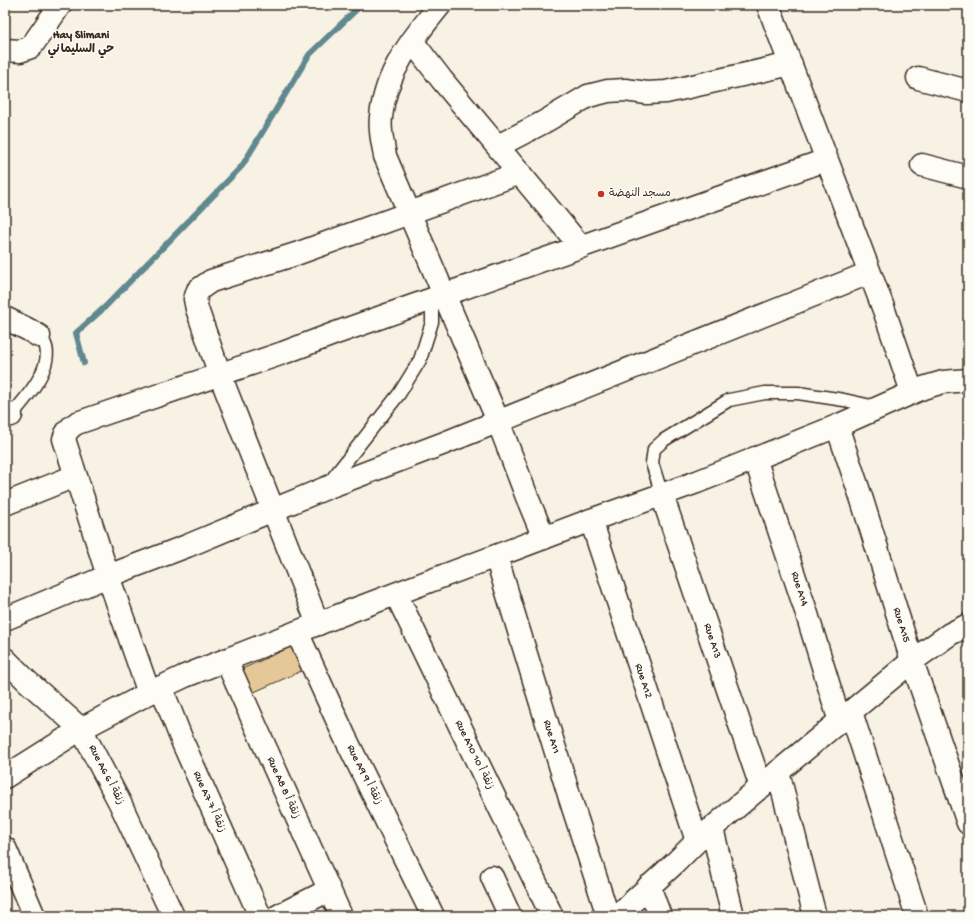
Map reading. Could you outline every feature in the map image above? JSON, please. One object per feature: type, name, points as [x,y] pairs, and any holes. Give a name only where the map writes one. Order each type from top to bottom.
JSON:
[{"type":"street","points":[[5,50],[20,51],[31,47],[60,5]]},
{"type":"street","points":[[440,5],[399,59],[391,77],[381,117],[382,136],[386,156],[410,212],[438,298],[498,421],[544,538]]},
{"type":"street","points":[[768,5],[912,392]]},
{"type":"street","points":[[412,41],[442,80],[581,247]]},
{"type":"street","points":[[498,146],[544,122],[588,96],[608,91],[625,90],[647,93],[666,92],[791,64]]},
{"type":"street","points":[[918,78],[968,92]]},
{"type":"street","name":"Rue A7 زنقة أ 7","points":[[260,916],[183,743],[155,690],[108,576],[64,439],[67,431],[71,426],[85,420],[283,353],[826,160]]},
{"type":"street","points":[[922,165],[968,177]]},
{"type":"street","points":[[318,624],[220,375],[197,309],[195,299],[198,290],[211,281],[296,254],[410,212],[485,187],[520,173]]},
{"type":"street","points":[[5,619],[326,488],[632,369],[869,273]]},
{"type":"street","points":[[5,318],[40,336]]},
{"type":"street","points":[[5,777],[81,729],[155,690],[226,660],[591,520],[662,495],[837,426],[912,392],[943,382],[968,380]]},
{"type":"street","name":"Rue A15","points":[[837,426],[862,500],[912,661],[968,823]]},
{"type":"street","name":"Rue A14","points":[[755,458],[806,611],[917,916]]},
{"type":"street","points":[[5,504],[75,476]]},
{"type":"street","name":"Rue A13","points":[[662,495],[761,787]]},
{"type":"street","name":"Rue A12","points":[[591,520],[705,834],[733,916]]},
{"type":"street","name":"Rue A11","points":[[496,556],[570,798],[608,916]]},
{"type":"street","name":"Rue A10 زنقة أ 10","points":[[396,594],[552,916]]},
{"type":"street","points":[[617,916],[705,834],[778,772],[912,661],[950,634],[968,625]]},
{"type":"street","name":"Rue A9 زنقة أ 9","points":[[297,632],[344,735],[433,916]]},
{"type":"street","name":"Rue A6 زنقة أ 6","points":[[5,659],[27,681],[81,729],[120,803],[173,916]]},
{"type":"street","name":"Rue A8 زنقة أ 8","points":[[226,660],[341,916]]},
{"type":"street","points":[[778,772],[815,916]]},
{"type":"street","points":[[5,848],[34,916]]},
{"type":"street","points":[[492,877],[510,916]]},
{"type":"street","points":[[648,886],[660,916]]},
{"type":"street","points":[[278,916],[329,890]]},
{"type":"lane","points":[[326,488],[399,394],[420,360],[438,298]]},
{"type":"lane","points":[[7,416],[29,394],[41,376],[46,361],[46,352],[45,344],[40,336]]},
{"type":"lane","points":[[662,495],[652,463],[654,449],[664,440],[729,400],[765,393],[798,393],[844,400],[878,408]]},
{"type":"building","points":[[297,644],[308,668],[252,693],[242,669]]},
{"type":"waterway","points":[[84,363],[76,333],[105,307],[242,166],[309,55],[361,5]]},
{"type":"place","name":"مسجد النهضة","points":[[601,194]]},
{"type":"district","name":"Hay Slimani حي السليماني","points":[[81,43]]}]
